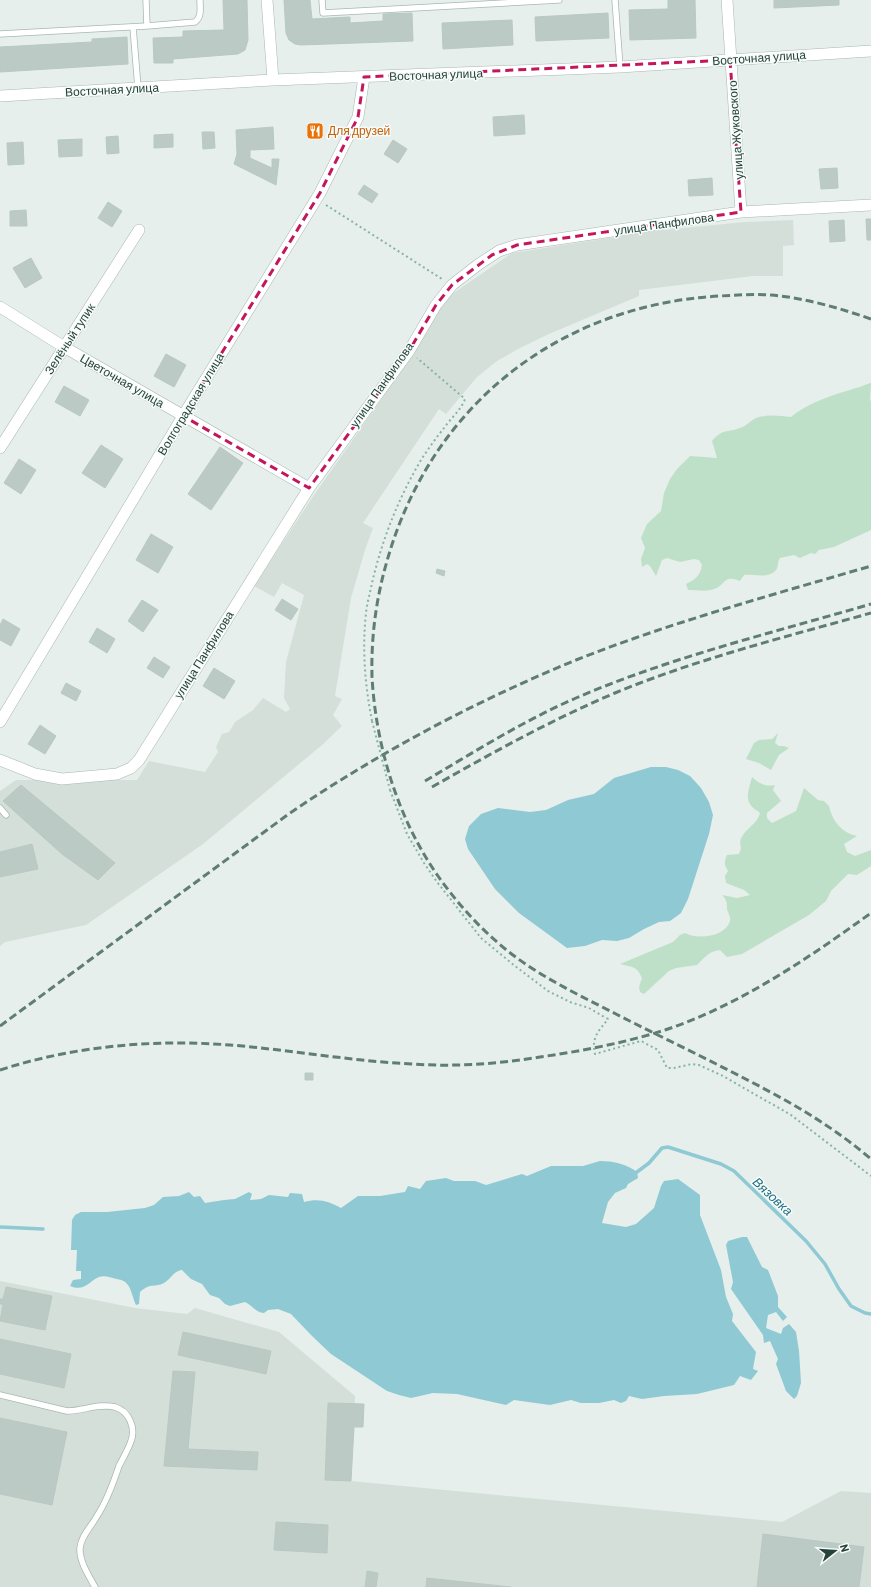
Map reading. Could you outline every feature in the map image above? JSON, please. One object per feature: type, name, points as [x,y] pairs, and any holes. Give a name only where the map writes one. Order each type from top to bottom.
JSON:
[{"type":"street","points":[[267,0],[273,80]]},
{"type":"street","name":"улица Жуковского","points":[[727,0],[730,60],[742,212]]},
{"type":"street","name":"Восточная улица","points":[[0,96],[273,80],[364,78],[620,67],[871,51]]},
{"type":"street","name":"Волгоградская улица","points":[[0,722],[183,416],[317,199],[358,117],[364,78]]},
{"type":"street","name":"улица Панфилова","points":[[0,760],[36,774],[62,779],[118,774],[131,768],[139,760],[308,488],[408,351],[426,319],[452,285],[492,255],[508,247],[742,212],[871,205]]},
{"type":"street","name":"Зелёный тупик","points":[[0,448],[139,230]]},
{"type":"street","name":"Цветочная улица","points":[[0,307],[64,347],[308,488]]},
{"type":"lane","points":[[146,0],[147,26]]},
{"type":"lane","points":[[0,34],[195,22],[199,20],[200,0]]},
{"type":"lane","points":[[322,0],[323,13],[559,0]]},
{"type":"lane","points":[[615,0],[620,67]]},
{"type":"lane","points":[[133,27],[138,88]]},
{"type":"lane","points":[[0,808],[6,815]]},
{"type":"lane","points":[[0,1395],[67,1411],[77,1411],[105,1406],[115,1407],[124,1411],[130,1419],[132,1440],[121,1461],[106,1502],[81,1540],[79,1550],[82,1561],[95,1587]]},
{"type":"path","points":[[317,199],[452,285]]},
{"type":"path","points":[[408,351],[464,399],[462,406],[444,428],[422,460],[402,494],[377,563],[366,612],[364,652],[366,686],[372,722],[390,790],[402,821],[418,853],[437,882],[481,938],[548,991],[570,1002],[589,1008],[608,1019],[594,1037],[593,1046],[595,1054],[641,1041],[658,1050],[667,1068],[692,1064],[699,1065],[723,1076],[791,1115],[871,1176]]},
{"type":"highlighted area","points":[[730,60],[741,212],[517,245],[492,255],[452,285],[436,305],[409,351],[309,488],[183,416],[320,193],[358,117],[364,77]]},
{"type":"shaded area","points":[[793,220],[794,245],[783,246],[783,276],[753,276],[639,290],[639,296],[549,334],[497,361],[477,377],[446,414],[439,409],[363,523],[373,528],[351,598],[335,696],[342,699],[333,715],[342,726],[322,745],[203,844],[86,925],[5,942],[0,946],[0,791],[16,780],[137,780],[149,761],[205,772],[218,752],[216,747],[222,734],[229,732],[235,722],[253,710],[263,698],[286,712],[290,709],[284,698],[286,662],[304,595],[282,583],[274,597],[254,586],[314,495],[416,350],[430,321],[445,299],[512,253],[654,231],[745,222]]},
{"type":"shaded area","points":[[0,1281],[135,1308],[187,1314],[195,1308],[279,1332],[355,1396],[351,1481],[782,1522],[841,1491],[871,1493],[871,1587],[0,1587]]},
{"type":"green space","points":[[871,383],[871,530],[834,547],[819,550],[815,554],[811,553],[800,558],[794,555],[780,558],[776,570],[773,573],[761,576],[744,575],[740,581],[727,579],[718,587],[708,590],[688,590],[686,584],[699,575],[702,565],[699,560],[694,559],[680,562],[667,558],[662,560],[656,576],[647,564],[642,567],[641,559],[645,548],[641,538],[647,524],[661,511],[664,493],[670,479],[677,469],[690,456],[717,458],[712,441],[722,432],[742,427],[760,417],[791,417],[805,407]]},
{"type":"green space","points":[[778,733],[775,743],[779,746],[789,748],[779,755],[771,770],[759,763],[746,759],[754,743],[759,740],[772,739]]},
{"type":"green space","points":[[752,777],[768,786],[775,785],[773,790],[781,801],[767,813],[767,818],[772,823],[796,811],[804,788],[818,800],[824,801],[829,806],[838,826],[857,836],[844,844],[847,852],[855,856],[871,850],[871,866],[857,875],[848,874],[831,891],[826,901],[809,915],[742,954],[727,957],[720,950],[713,952],[707,955],[697,965],[676,968],[669,971],[644,994],[640,992],[639,987],[642,978],[638,971],[634,968],[620,964],[673,942],[680,935],[685,933],[697,936],[710,936],[723,931],[730,921],[730,916],[725,898],[722,895],[737,898],[750,895],[744,890],[726,883],[725,876],[728,871],[725,860],[727,855],[739,854],[741,848],[741,838],[755,823],[760,813],[752,807],[748,798],[748,791]]},
{"type":"water","points":[[651,767],[666,767],[678,770],[690,776],[701,788],[709,802],[713,815],[709,834],[688,899],[681,913],[670,921],[659,922],[629,938],[617,941],[602,940],[585,946],[567,948],[519,913],[495,889],[468,849],[465,839],[469,826],[481,814],[498,808],[530,812],[546,810],[568,800],[594,794],[614,778]]},
{"type":"water","points":[[600,1161],[614,1162],[629,1167],[637,1172],[638,1178],[628,1184],[626,1188],[615,1193],[608,1202],[602,1223],[626,1227],[636,1224],[654,1208],[664,1181],[678,1179],[700,1195],[700,1215],[721,1270],[726,1297],[733,1314],[732,1321],[756,1352],[753,1369],[758,1371],[751,1380],[740,1376],[734,1385],[697,1394],[642,1399],[629,1396],[626,1401],[621,1403],[614,1400],[599,1403],[581,1403],[571,1400],[550,1405],[514,1400],[506,1405],[457,1394],[433,1393],[411,1398],[387,1391],[331,1354],[291,1314],[278,1309],[268,1310],[264,1313],[256,1310],[245,1302],[230,1306],[225,1304],[219,1298],[210,1295],[202,1284],[191,1279],[182,1270],[174,1273],[164,1283],[147,1287],[140,1292],[139,1304],[136,1305],[128,1285],[120,1280],[101,1276],[86,1286],[75,1288],[70,1286],[73,1280],[81,1279],[81,1271],[76,1271],[77,1250],[71,1250],[72,1220],[75,1215],[81,1212],[107,1212],[145,1208],[154,1205],[163,1197],[179,1196],[189,1192],[194,1197],[200,1196],[205,1203],[235,1199],[249,1192],[252,1194],[250,1200],[261,1199],[269,1195],[288,1197],[290,1193],[302,1194],[304,1202],[314,1200],[323,1201],[341,1208],[358,1196],[380,1196],[405,1192],[408,1186],[420,1189],[426,1181],[446,1178],[454,1181],[475,1181],[486,1185],[522,1174],[527,1176],[551,1166],[583,1166]]},
{"type":"water","points":[[747,1237],[762,1267],[768,1270],[778,1296],[778,1307],[787,1317],[783,1321],[776,1312],[768,1315],[766,1328],[781,1334],[783,1328],[789,1324],[796,1332],[801,1383],[797,1396],[794,1399],[786,1391],[776,1364],[778,1359],[770,1341],[764,1343],[763,1335],[731,1289],[733,1282],[726,1245],[728,1241]]},
{"type":"building","points":[[223,0],[247,0],[248,40],[245,50],[238,54],[173,59],[173,63],[154,63],[153,38],[183,37],[183,31],[224,30]]},
{"type":"building","points":[[284,0],[310,0],[312,19],[350,17],[350,23],[383,21],[383,14],[412,13],[413,41],[295,44],[289,40],[286,33]]},
{"type":"building","points":[[668,0],[695,0],[696,38],[630,40],[629,10],[668,9]]},
{"type":"building","points":[[774,0],[839,0],[839,5],[774,8]]},
{"type":"building","points":[[608,13],[609,38],[536,41],[535,17]]},
{"type":"building","points":[[512,20],[513,45],[443,49],[442,23]]},
{"type":"building","points":[[127,37],[128,64],[0,72],[0,47],[92,42],[92,39]]},
{"type":"building","points":[[524,115],[525,134],[494,136],[493,117]]},
{"type":"building","points":[[273,127],[274,149],[250,150],[250,158],[272,168],[272,159],[279,159],[276,185],[234,164],[237,154],[236,130]]},
{"type":"building","points":[[202,132],[214,132],[215,148],[203,149]]},
{"type":"building","points":[[173,134],[173,147],[154,148],[154,135]]},
{"type":"building","points":[[118,136],[119,153],[107,154],[106,137]]},
{"type":"building","points":[[82,139],[82,156],[59,157],[58,140]]},
{"type":"building","points":[[393,140],[407,149],[398,163],[384,154]]},
{"type":"building","points":[[23,142],[24,164],[8,165],[7,143]]},
{"type":"building","points":[[837,168],[838,188],[821,189],[819,169]]},
{"type":"building","points":[[712,178],[713,195],[689,196],[688,180]]},
{"type":"building","points":[[364,185],[378,194],[372,203],[358,194]]},
{"type":"building","points":[[108,202],[122,211],[112,227],[98,218]]},
{"type":"building","points":[[26,210],[27,226],[10,226],[10,211]]},
{"type":"building","points":[[866,219],[871,219],[871,240],[867,240]]},
{"type":"building","points":[[844,220],[845,241],[830,242],[829,221]]},
{"type":"building","points":[[31,258],[42,278],[25,288],[13,268]]},
{"type":"building","points":[[166,354],[186,365],[174,387],[154,376]]},
{"type":"building","points":[[64,386],[89,400],[80,416],[55,402]]},
{"type":"building","points":[[101,445],[123,459],[105,488],[82,473]]},
{"type":"building","points":[[220,447],[243,463],[211,510],[188,494]]},
{"type":"building","points":[[19,459],[36,470],[21,494],[4,483]]},
{"type":"building","points":[[151,534],[173,547],[158,573],[136,560]]},
{"type":"building","points":[[437,569],[445,571],[444,576],[436,573]]},
{"type":"building","points":[[282,599],[298,609],[291,620],[275,610]]},
{"type":"building","points":[[142,600],[158,610],[143,632],[128,621]]},
{"type":"building","points":[[3,619],[20,629],[11,646],[0,640],[0,625]]},
{"type":"building","points":[[97,628],[115,639],[107,653],[89,642]]},
{"type":"building","points":[[154,657],[170,667],[163,678],[147,668]]},
{"type":"building","points":[[214,668],[235,681],[224,699],[203,686]]},
{"type":"building","points":[[66,683],[81,691],[76,701],[61,693]]},
{"type":"building","points":[[40,725],[56,736],[45,754],[28,744]]},
{"type":"building","points":[[21,785],[115,863],[98,880],[62,854],[3,801]]},
{"type":"building","points":[[32,844],[38,869],[0,877],[0,852]]},
{"type":"building","points":[[305,1073],[313,1073],[313,1080],[305,1080]]},
{"type":"building","points":[[6,1287],[52,1296],[45,1330],[0,1321],[3,1304],[0,1304],[0,1299],[3,1299]]},
{"type":"building","points":[[183,1332],[271,1351],[266,1374],[178,1355]]},
{"type":"building","points":[[0,1339],[71,1354],[64,1388],[0,1374]]},
{"type":"building","points":[[173,1371],[195,1372],[188,1449],[258,1452],[257,1470],[164,1466]]},
{"type":"building","points":[[328,1403],[364,1404],[363,1427],[354,1427],[351,1481],[325,1480]]},
{"type":"building","points":[[0,1418],[67,1432],[52,1505],[0,1494]]},
{"type":"building","points":[[276,1522],[328,1525],[327,1553],[274,1550]]},
{"type":"building","points":[[763,1534],[864,1547],[859,1587],[757,1587]]},
{"type":"building","points":[[367,1571],[378,1573],[376,1587],[365,1587]]},
{"type":"building","points":[[427,1578],[511,1587],[426,1587]]},
{"type":"waterway","name":"Вязовка","points":[[637,1172],[649,1163],[662,1148],[668,1147],[721,1164],[734,1171],[806,1241],[825,1264],[839,1289],[851,1306],[865,1313],[871,1314]]},
{"type":"waterway","name":"Вязовка","points":[[0,1227],[43,1229]]},
{"type":"railway","points":[[871,319],[822,304],[796,298],[771,295],[720,296],[661,304],[606,319],[555,343],[510,373],[469,411],[435,455],[407,505],[387,561],[380,590],[373,633],[372,662],[374,703],[378,730],[392,781],[411,831],[424,854],[451,894],[481,927],[510,953],[554,982],[728,1070],[802,1110],[837,1132],[871,1159]]},
{"type":"railway","points":[[0,1026],[290,813],[359,769],[429,729],[465,710],[539,676],[612,646],[685,621],[871,566]]},
{"type":"railway","points":[[425,781],[499,737],[556,707],[612,683],[722,646],[871,604]]},
{"type":"railway","points":[[432,787],[499,749],[591,703],[615,693],[709,659],[871,613]]},
{"type":"railway","points":[[0,1070],[56,1055],[85,1050],[114,1046],[172,1043],[230,1045],[412,1064],[476,1064],[556,1055],[634,1039],[693,1020],[720,1008],[797,964],[871,913]]},
{"type":"place","name":"Для друзей","points":[[315,131]]}]
